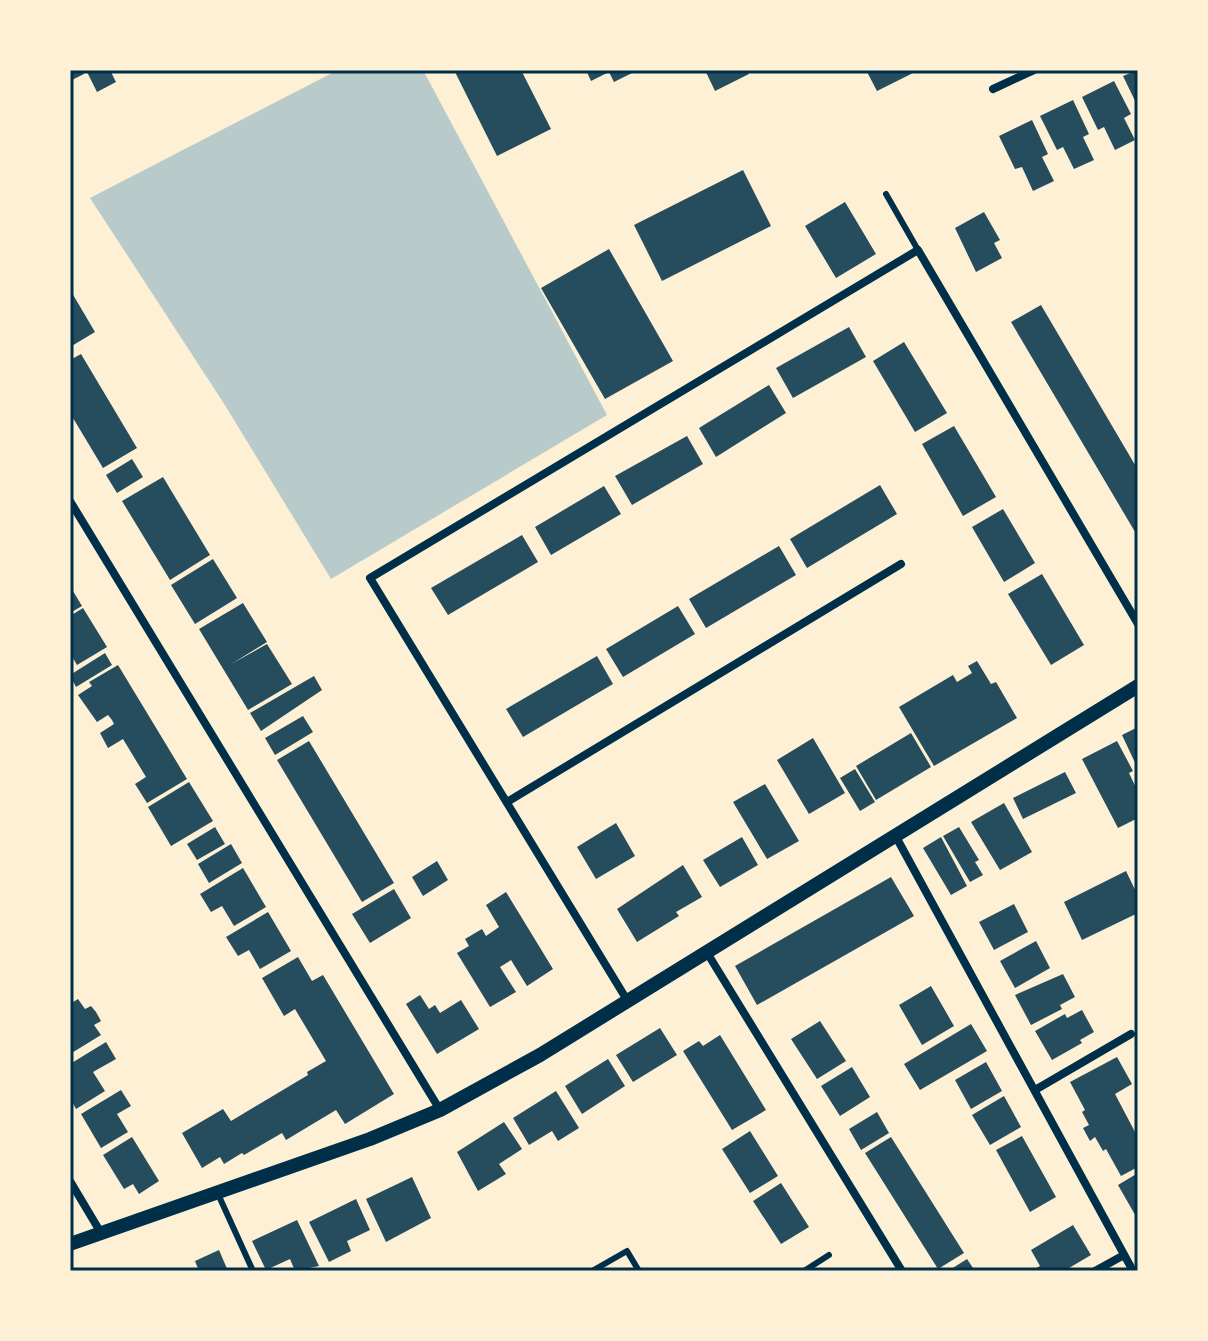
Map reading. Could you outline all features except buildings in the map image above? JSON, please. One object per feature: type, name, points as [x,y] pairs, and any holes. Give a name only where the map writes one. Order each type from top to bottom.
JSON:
[{"type":"street","points":[[993,89],[1034,70]]},
{"type":"street","points":[[627,1000],[370,578],[918,250],[1138,624]]},
{"type":"street","points":[[70,501],[440,1110]]},
{"type":"street","points":[[507,802],[901,564]]},
{"type":"street","points":[[70,1244],[306,1163],[440,1110],[540,1055],[1138,686]]},
{"type":"street","points":[[894,835],[1133,1271]]},
{"type":"street","points":[[705,951],[902,1271]]},
{"type":"street","points":[[1035,1090],[1131,1034]]},
{"type":"street","points":[[70,1181],[101,1233]]},
{"type":"street","points":[[1095,1271],[1124,1255]]},
{"type":"lane","points":[[886,194],[918,250]]},
{"type":"lane","points":[[217,1193],[253,1271]]},
{"type":"lane","points":[[592,1271],[627,1251],[639,1271]]},
{"type":"lane","points":[[804,1271],[829,1255]]},
{"type":"shaded area","points":[[338,70],[423,70],[607,415],[331,579],[223,402],[90,198]]}]
